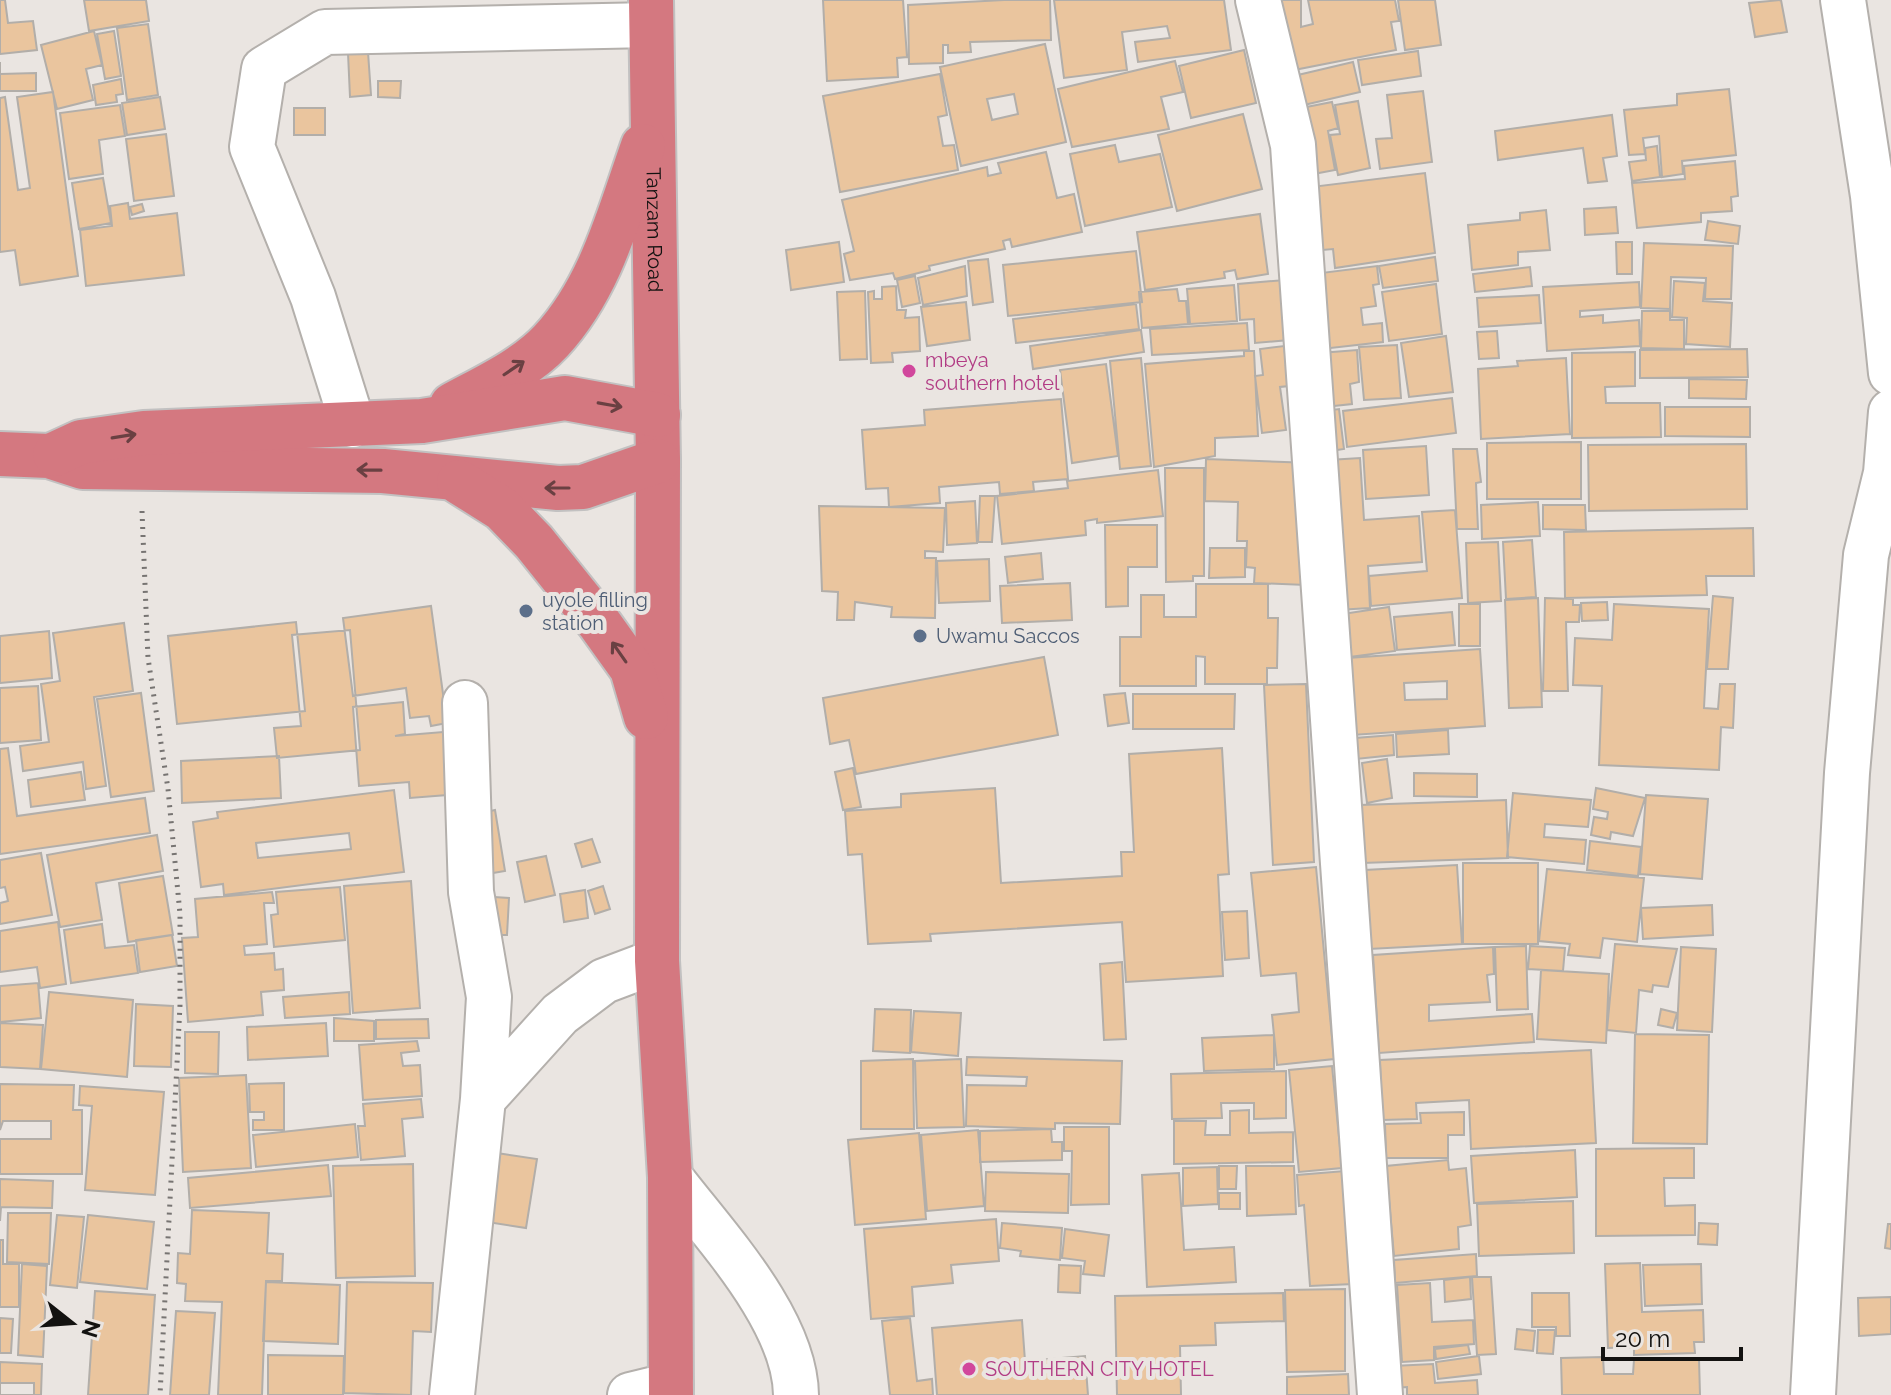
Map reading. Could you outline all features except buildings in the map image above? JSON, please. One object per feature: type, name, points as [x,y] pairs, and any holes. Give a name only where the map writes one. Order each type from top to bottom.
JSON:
[{"type":"highway","name":"Tanzam Road","points":[[651,12],[658,415],[657,961],[670,1177],[657,1392]]},
{"type":"highway","points":[[422,421],[516,368],[550,342],[587,293],[612,235],[652,118]]},
{"type":"highway","points":[[49,456],[81,442],[144,433],[422,421],[565,398],[658,415]]},
{"type":"highway","points":[[0,454],[49,456],[83,467],[447,474],[518,487],[558,488],[583,487],[658,461]]},
{"type":"highway","points":[[447,474],[502,509],[534,542],[599,623],[632,669],[656,750]]},
{"type":"street","points":[[1258,0],[1293,145],[1380,1395]]},
{"type":"street","points":[[1843,0],[1873,196],[1891,373]]},
{"type":"street","points":[[353,425],[313,297],[252,147],[264,69],[325,32],[651,12]]},
{"type":"street","points":[[1813,1395],[1847,773],[1866,555],[1886,473],[1891,412]]},
{"type":"street","points":[[452,1395],[483,1099],[489,997],[471,892],[465,703]]},
{"type":"street","points":[[483,1099],[560,1014],[604,981],[657,961]]},
{"type":"street","points":[[670,1177],[778,1325],[796,1379],[796,1395]]},
{"type":"path","points":[[141,469],[148,658],[168,789],[180,914],[180,1005],[160,1395]]},
{"type":"place","name":"mbeya southern hotel","points":[[909,371]]},
{"type":"place","name":"uyole filling station","points":[[526,611]]},
{"type":"place","name":"Uwamu Saccos","points":[[920,636]]},
{"type":"place","name":"SOUTHERN CITY HOTEL","points":[[969,1369]]}]
